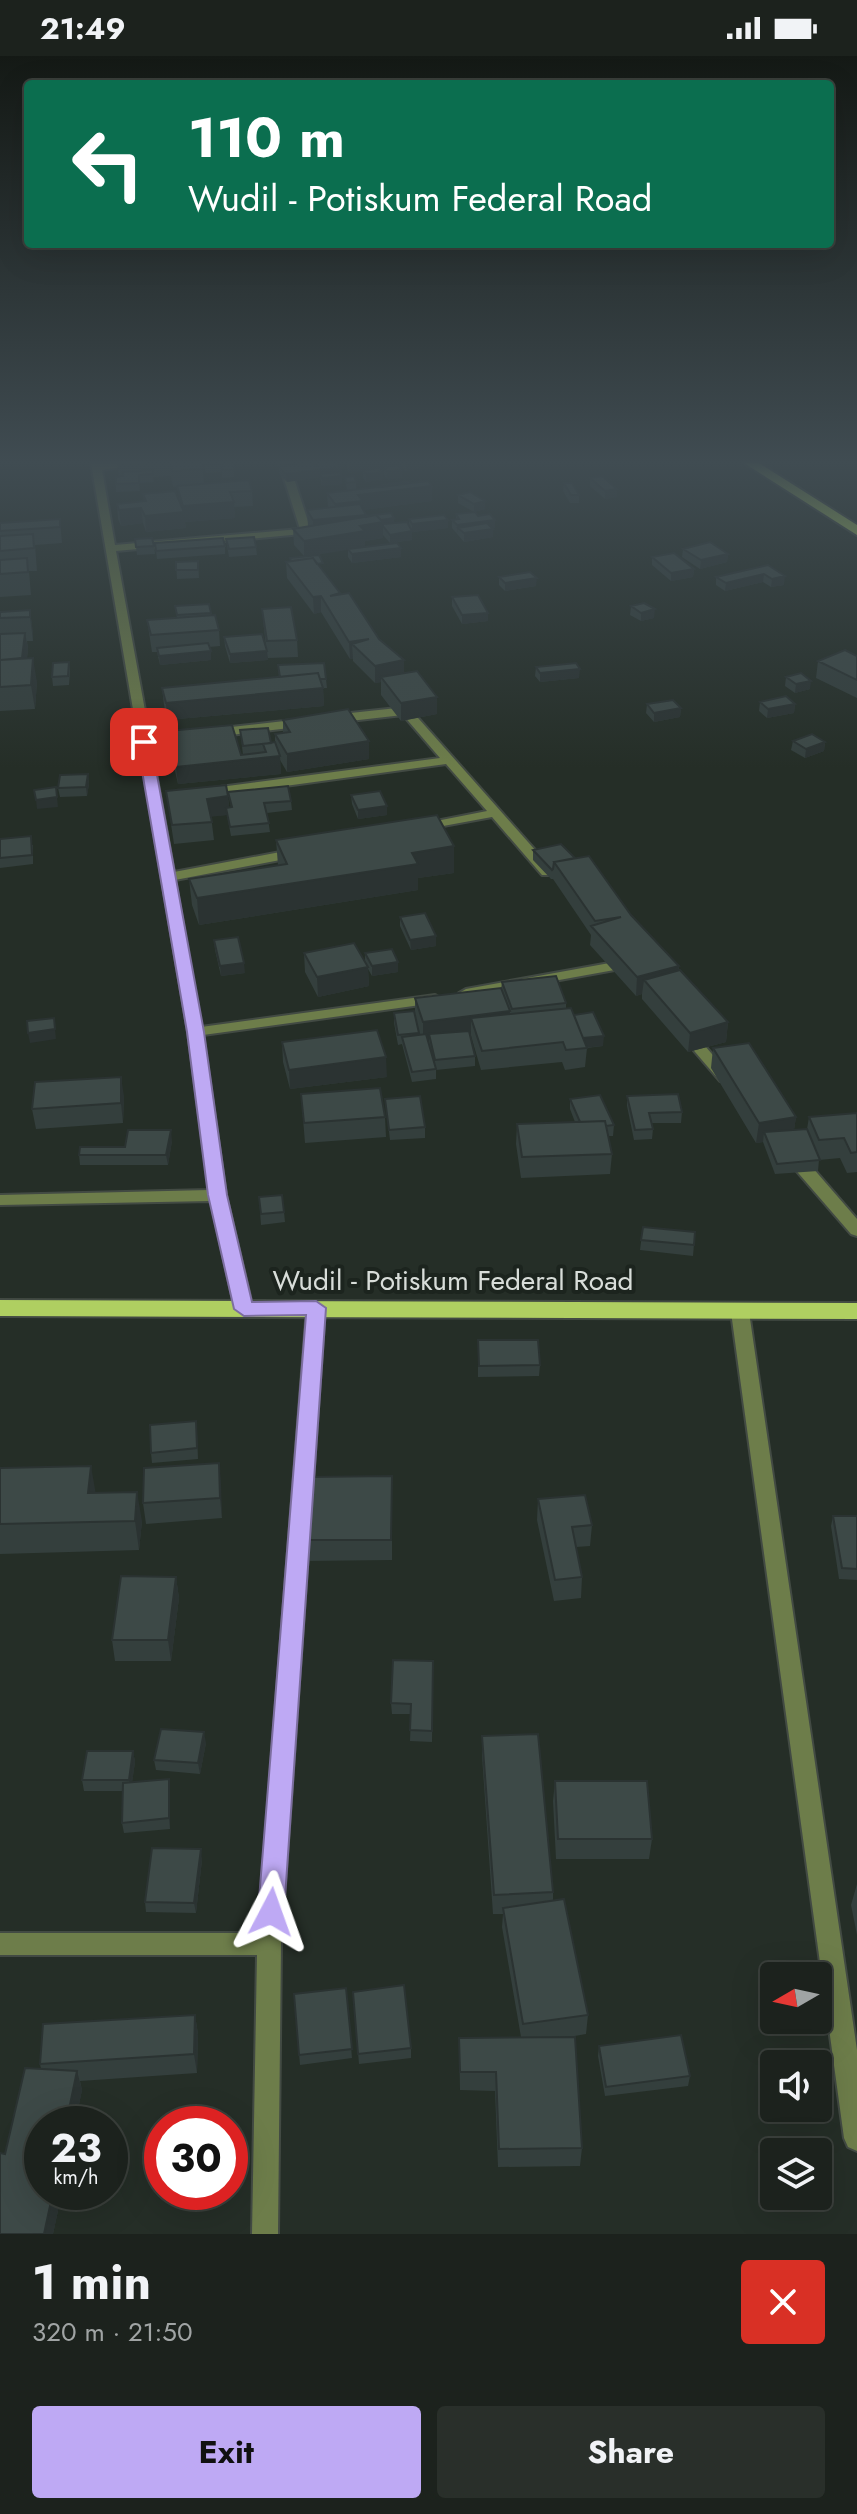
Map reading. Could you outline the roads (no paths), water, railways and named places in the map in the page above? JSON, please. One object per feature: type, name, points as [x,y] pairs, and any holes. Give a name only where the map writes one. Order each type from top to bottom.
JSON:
[{"type":"main road","name":"Wudil - Potiskum Federal Road","points":[[0,1308],[857,1311]]},
{"type":"street","points":[[114,565],[195,1032],[218,1195],[244,1309]]},
{"type":"street","points":[[386,687],[555,883]]},
{"type":"street","points":[[144,742],[406,711]]},
{"type":"street","points":[[185,795],[449,760]]},
{"type":"street","points":[[154,799],[170,797]]},
{"type":"street","points":[[403,831],[495,813]]},
{"type":"street","points":[[168,877],[312,850]]},
{"type":"street","points":[[195,1032],[396,1006],[626,964]]},
{"type":"street","points":[[676,1022],[737,1091]]},
{"type":"street","points":[[787,1149],[857,1230]]},
{"type":"street","points":[[0,1200],[218,1195]]},
{"type":"street","points":[[265,2234],[269,1944],[316,1308]]},
{"type":"street","points":[[740,1312],[857,2138]]},
{"type":"street","points":[[0,1944],[269,1944]]}]
